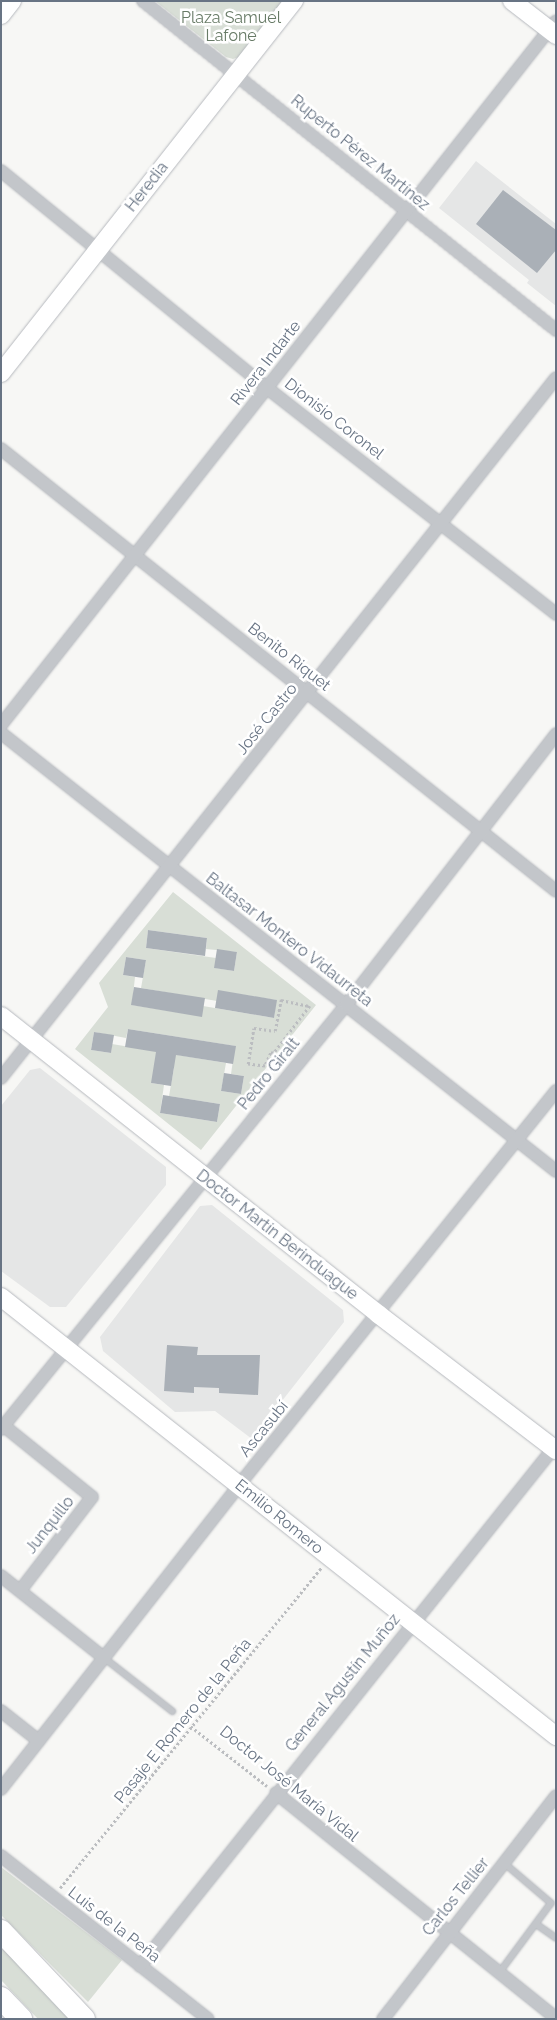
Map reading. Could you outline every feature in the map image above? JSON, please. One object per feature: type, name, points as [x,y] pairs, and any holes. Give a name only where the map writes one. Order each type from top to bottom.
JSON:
[{"type":"highway","points":[[1,1931],[84,2019]]},
{"type":"highway","points":[[1,1998],[21,2019]]},
{"type":"street","points":[[1,15],[12,1]]},
{"type":"street","name":"Ruperto Pérez Martínez","points":[[143,1],[556,330]]},
{"type":"street","name":"Heredia","points":[[1,373],[294,1]]},
{"type":"street","points":[[512,1],[553,29]]},
{"type":"street","name":"Rivera Indarte","points":[[1,725],[553,29]]},
{"type":"street","name":"Dionisio Coronel","points":[[1,171],[267,388],[556,614]]},
{"type":"street","name":"José Castro","points":[[1,1078],[556,378]]},
{"type":"street","name":"Benito Riquet","points":[[1,449],[556,891]]},
{"type":"street","name":"Baltasar Montero Vidaurreta","points":[[1,733],[556,1172]]},
{"type":"street","name":"Pedro Giralt","points":[[3,1427],[346,1005],[556,734]]},
{"type":"street","name":"Doctor Martín Berinduague","points":[[1,1016],[378,1314],[555,1448]]},
{"type":"street","name":"Ascasubí","points":[[1,1789],[239,1485],[556,1091]]},
{"type":"street","name":"Emilio Romero","points":[[1,1298],[556,1736]]},
{"type":"street","name":"Junquillo","points":[[3,1427],[92,1497],[20,1590]]},
{"type":"street","name":"General Agustín Muñoz","points":[[140,1966],[412,1622],[555,1448]]},
{"type":"street","points":[[1,1576],[104,1657]]},
{"type":"street","points":[[1,1711],[40,1741]]},
{"type":"street","name":"Doctor José María Vidal","points":[[276,1793],[498,1974],[556,2018]]},
{"type":"street","name":"Carlos Tellier","points":[[383,2019],[448,1932],[504,1864],[556,1796]]},
{"type":"street","name":"Luis de la Peña","points":[[1,1856],[208,2019]]},
{"type":"lane","points":[[104,1657],[172,1711]]},
{"type":"lane","points":[[498,1974],[552,1903],[504,1864]]},
{"type":"lane","points":[[536,1924],[556,1938]]},
{"type":"path","points":[[281,1000],[309,1005],[274,1053],[271,1053],[265,1066],[248,1064],[254,1028],[276,1032],[281,1000]]},
{"type":"path","name":"Pasaje E Romero de la Peña","points":[[52,1897],[193,1728],[330,1558]]},
{"type":"path","name":"Doctor José María Vidal","points":[[172,1711],[276,1793]]},
{"type":"shaded area","points":[[476,161],[556,224],[556,306],[527,283],[529,280],[439,208]]},
{"type":"shaded area","points":[[40,1068],[166,1167],[166,1185],[66,1307],[50,1307],[1,1271],[1,1106],[30,1070]]},
{"type":"shaded area","points":[[212,1205],[343,1310],[344,1322],[252,1439],[215,1411],[175,1412],[103,1351],[100,1337],[200,1206]]},
{"type":"green space","name":"Plaza Samuel Lafone","points":[[155,1],[285,1],[239,57],[233,59],[226,57]]},
{"type":"green space","points":[[173,892],[316,1005],[201,1150],[75,1049],[108,1007],[99,983]],"holes":[[[148,930],[207,938],[206,949],[237,952],[234,971],[215,968],[216,958],[146,948]],[[126,957],[146,960],[141,988],[217,1001],[219,991],[276,1000],[274,1018],[203,1006],[201,1016],[132,1005],[135,977],[123,975]],[[128,1029],[235,1046],[231,1074],[244,1076],[241,1094],[221,1091],[226,1063],[112,1044],[111,1053],[91,1050],[94,1032],[126,1038]],[[174,1068],[169,1096],[220,1104],[217,1122],[160,1113],[164,1085],[151,1083]]]},
{"type":"green space","points":[[1,1867],[122,1960],[88,2002],[1,1915]]},
{"type":"green space","points":[[1,1947],[70,2019],[38,2019],[1,1980]]},
{"type":"building","points":[[503,190],[556,230],[556,250],[537,273],[476,224]]},
{"type":"building","points":[[148,930],[207,938],[205,956],[146,948]]},
{"type":"building","points":[[217,949],[237,952],[234,971],[214,968]]},
{"type":"building","points":[[126,957],[146,960],[143,978],[123,975]]},
{"type":"building","points":[[134,987],[205,998],[202,1017],[131,1005]]},
{"type":"building","points":[[218,990],[277,1000],[274,1018],[215,1008]]},
{"type":"building","points":[[128,1029],[236,1046],[233,1064],[176,1055],[171,1086],[151,1083],[156,1052],[125,1047]]},
{"type":"building","points":[[94,1032],[114,1035],[111,1053],[91,1050]]},
{"type":"building","points":[[224,1073],[244,1076],[241,1094],[221,1091]]},
{"type":"building","points":[[163,1095],[220,1104],[217,1122],[160,1113]]},
{"type":"building","points":[[167,1345],[198,1347],[197,1355],[260,1355],[258,1395],[219,1393],[219,1388],[194,1387],[194,1393],[164,1391]]}]
